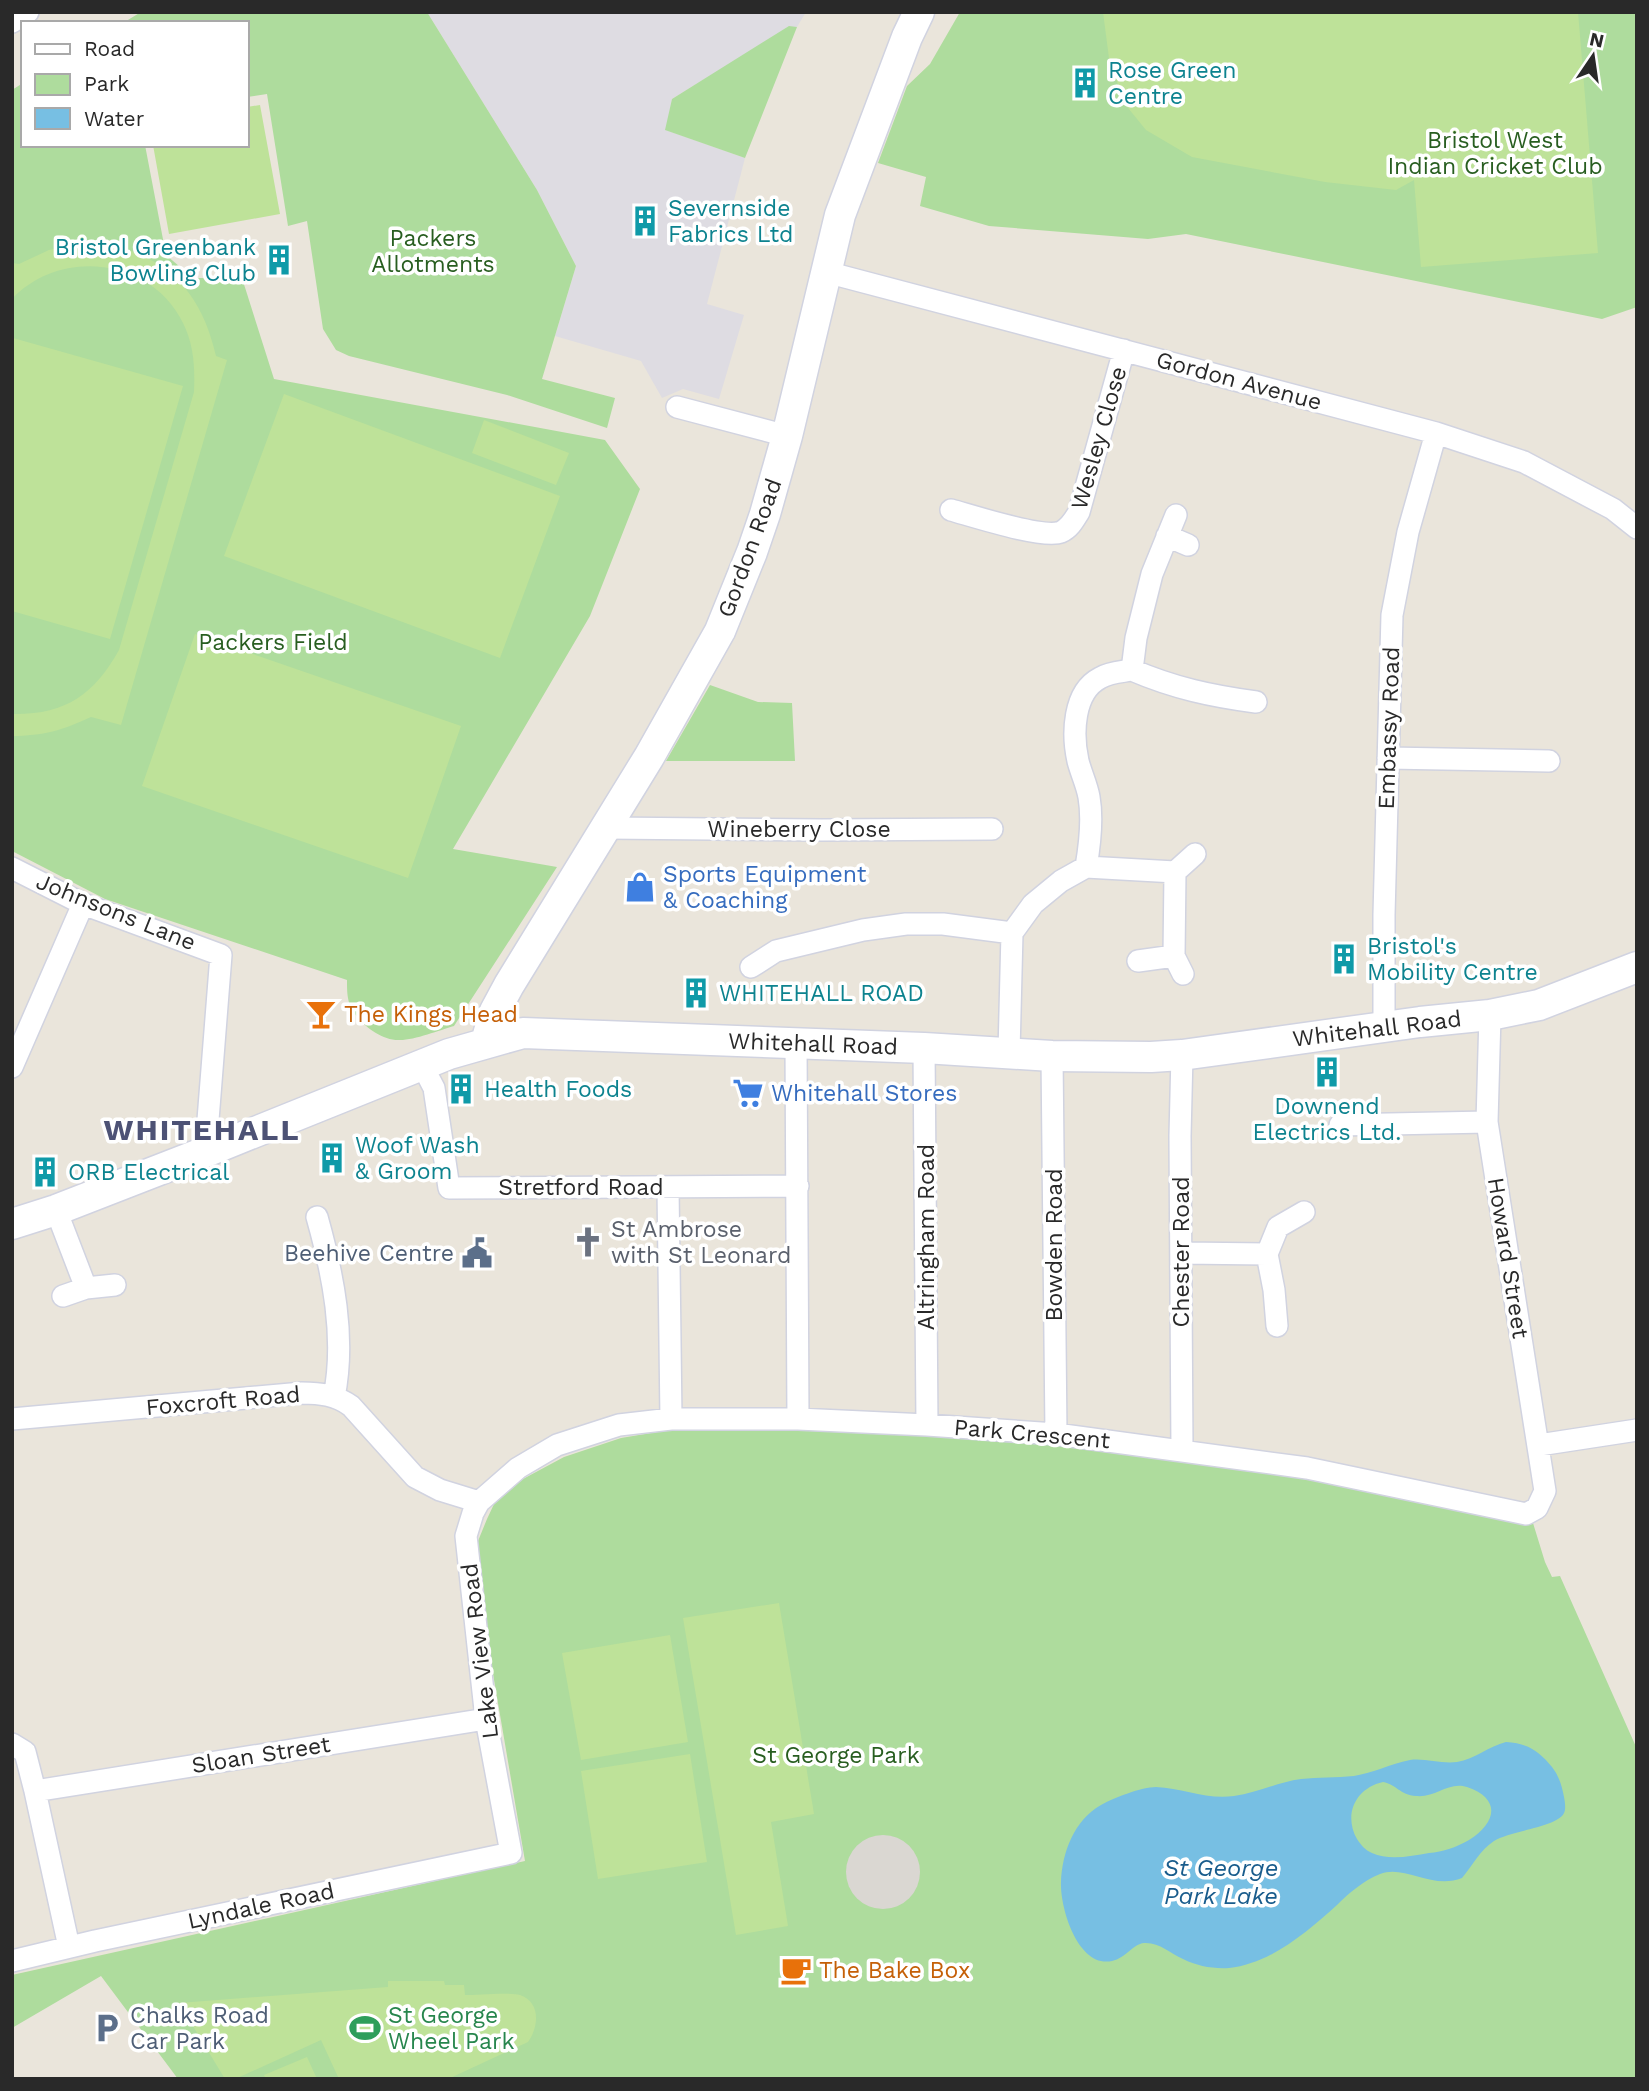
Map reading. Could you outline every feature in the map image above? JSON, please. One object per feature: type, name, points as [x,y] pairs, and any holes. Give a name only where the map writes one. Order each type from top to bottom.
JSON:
[{"type":"main road","name":"Gordon Road","points":[[486,1042],[495,1012],[509,985],[682,701],[720,631],[752,552],[787,436],[839,215],[919,12]]},
{"type":"main road","name":"Whitehall Road","points":[[12,1224],[56,1210],[422,1065],[486,1042],[523,1033],[924,1048],[1052,1056],[1152,1057],[1490,1015],[1539,1005],[1637,967]]},
{"type":"street","points":[[12,22],[28,12]]},
{"type":"street","name":"Gordon Avenue","points":[[825,272],[1436,433],[1524,462],[1613,509],[1637,528]]},
{"type":"street","name":"Wesley Close","points":[[951,510],[1036,532],[1054,534],[1071,525],[1079,512],[1124,350]]},
{"type":"street","points":[[677,407],[787,436]]},
{"type":"street","name":"Embassy Road","points":[[1384,1028],[1384,915],[1392,615],[1408,532],[1436,433]]},
{"type":"street","points":[[1132,670],[1136,638],[1152,574],[1176,515]]},
{"type":"street","points":[[1167,536],[1188,545]]},
{"type":"street","points":[[1086,867],[1091,835],[1089,797],[1074,734],[1079,708],[1089,685],[1108,675],[1132,670],[1163,684],[1231,688],[1256,702]]},
{"type":"street","points":[[1388,758],[1549,761]]},
{"type":"street","name":"Wineberry Close","points":[[606,828],[992,829]]},
{"type":"street","points":[[1009,1052],[1013,933],[1033,904],[1061,881],[1086,867],[1175,872],[1195,854]]},
{"type":"street","name":"Johnsons Lane","points":[[12,869],[83,904],[221,955],[208,1120],[218,1147]]},
{"type":"street","points":[[1138,961],[1178,965],[1175,872]]},
{"type":"street","points":[[12,1067],[83,904]]},
{"type":"street","points":[[751,967],[776,951],[863,930],[906,924],[943,924],[1013,933]]},
{"type":"street","name":"Howard Street","points":[[1490,1015],[1487,1122],[1539,1445],[1545,1491],[1542,1499]]},
{"type":"street","points":[[796,1043],[798,1419]]},
{"type":"street","name":"Altringham Road","points":[[924,1048],[927,1425]]},
{"type":"street","name":"Chester Road","points":[[1182,1055],[1182,1450]]},
{"type":"street","name":"Bowden Road","points":[[1052,1056],[1056,1434]]},
{"type":"street","name":"Stretford Road","points":[[422,1065],[434,1088],[449,1188],[798,1185]]},
{"type":"street","points":[[1340,1125],[1487,1122]]},
{"type":"street","points":[[663,1187],[671,1419]]},
{"type":"street","points":[[56,1210],[86,1288]]},
{"type":"street","points":[[1277,1326],[1267,1254],[1278,1227],[1304,1212]]},
{"type":"street","points":[[317,1217],[329,1264],[336,1315],[339,1358],[334,1397]]},
{"type":"street","points":[[1182,1253],[1267,1254]]},
{"type":"street","points":[[63,1296],[86,1288],[115,1285]]},
{"type":"street","name":"Foxcroft Road","points":[[12,1419],[302,1393],[334,1397],[351,1406],[415,1477],[440,1490],[479,1502]]},
{"type":"street","name":"Park Crescent","points":[[518,1468],[557,1445],[619,1425],[671,1419],[798,1419],[1056,1434],[1182,1450],[1307,1468],[1526,1514],[1536,1508],[1542,1499]]},
{"type":"street","points":[[1539,1445],[1637,1430]]},
{"type":"street","name":"Lake View Road","points":[[511,1853],[486,1719],[466,1536],[479,1502],[518,1468]]},
{"type":"street","name":"Sloan Street","points":[[35,1791],[486,1719]]},
{"type":"street","points":[[12,1744],[25,1752],[69,1947]]},
{"type":"street","name":"Lyndale Road","points":[[12,1961],[511,1853]]},
{"type":"shaded area","points":[[427,12],[806,12],[797,27],[789,27],[672,99],[666,130],[745,158],[707,304],[744,315],[719,399],[683,389],[662,398],[641,361],[555,336],[576,266],[537,190]]},
{"type":"shaded area","points":[[890,1835],[910,1845],[918,1858],[918,1886],[910,1899],[897,1907],[876,1909],[856,1899],[848,1886],[846,1865],[856,1845],[869,1837]]},
{"type":"green space","name":"Packers Allotments","points":[[141,12],[427,12],[537,190],[576,266],[542,379],[615,398],[607,428],[507,395],[349,356],[336,350],[323,329],[307,221],[288,226],[267,94],[248,97],[248,21],[126,21]]},
{"type":"green space","name":"Bristol West Indian Cricket Club","points":[[960,12],[1637,12],[1637,307],[1602,319],[1186,234],[1148,239],[989,226],[920,206],[926,177],[878,163],[907,86],[930,64]]},
{"type":"green space","points":[[1103,12],[1578,12],[1598,253],[1421,267],[1414,180],[1396,190],[1325,182],[1192,157],[1146,130],[1124,103],[1109,58]]},
{"type":"green space","points":[[789,26],[797,27],[745,158],[665,130],[672,99]]},
{"type":"green space","name":"Packers Field","points":[[21,84],[21,147],[145,147],[166,255],[193,278],[242,278],[274,379],[605,440],[640,489],[590,616],[453,849],[557,867],[454,1026],[406,1040],[386,1038],[365,1025],[355,1014],[349,1001],[347,980],[105,899],[12,851],[12,90]]},
{"type":"green space","points":[[260,105],[280,214],[169,234],[153,147],[248,147],[248,107]]},
{"type":"green space","points":[[82,243],[115,246],[136,253],[169,272],[194,300],[203,317],[216,356],[227,360],[121,725],[91,717],[53,731],[12,736],[12,714],[48,711],[76,699],[99,679],[119,650],[194,392],[193,356],[183,323],[169,301],[150,285],[128,273],[104,267],[79,267],[55,272],[32,282],[12,299],[12,263],[19,264],[49,250]]},
{"type":"green space","points":[[13,338],[183,386],[110,639],[12,611]]},
{"type":"green space","points":[[284,394],[560,496],[500,658],[224,556]]},
{"type":"green space","points":[[484,420],[569,453],[556,485],[472,453]]},
{"type":"green space","points":[[195,634],[461,726],[408,878],[142,786]]},
{"type":"green space","points":[[710,685],[758,702],[792,703],[795,761],[666,761]]},
{"type":"green space","name":"St George Park","points":[[693,1426],[943,1434],[1066,1443],[1182,1458],[1340,1484],[1533,1523],[1545,1562],[1552,1577],[1560,1576],[1637,1749],[1637,2079],[178,2079],[101,1976],[12,2028],[12,1975],[525,1861],[479,1592],[478,1541],[495,1502],[523,1479],[564,1457],[621,1438]]},
{"type":"green space","points":[[779,1603],[814,1814],[771,1822],[788,1926],[736,1935],[683,1618]]},
{"type":"green space","points":[[670,1635],[688,1742],[581,1760],[562,1653]]},
{"type":"green space","points":[[690,1754],[707,1862],[598,1879],[581,1771]]},
{"type":"green space","name":"St George Wheel Park","points":[[388,1981],[444,1981],[445,1985],[464,1985],[465,1995],[520,1995],[532,2004],[535,2010],[534,2030],[528,2042],[448,2079],[339,2079],[321,2040],[235,2079],[225,2079],[179,2003],[388,1987]]},
{"type":"green space","points":[[307,2057],[317,2079],[266,2079],[264,2075]]},
{"type":"water","name":"St George Park Lake","points":[[1506,1742],[1526,1746],[1547,1761],[1560,1781],[1565,1811],[1553,1822],[1494,1841],[1462,1878],[1440,1881],[1399,1872],[1380,1874],[1357,1888],[1287,1945],[1259,1960],[1229,1968],[1194,1964],[1149,1943],[1140,1944],[1112,1961],[1100,1961],[1081,1946],[1073,1934],[1064,1906],[1061,1882],[1067,1849],[1084,1819],[1113,1799],[1150,1787],[1214,1796],[1234,1796],[1301,1779],[1361,1775],[1410,1760],[1457,1762]],"holes":[[[1387,1783],[1406,1794],[1416,1796],[1430,1795],[1454,1786],[1467,1787],[1486,1798],[1490,1805],[1489,1819],[1478,1833],[1450,1849],[1400,1857],[1379,1855],[1367,1850],[1357,1839],[1351,1820],[1359,1796],[1374,1785]]]},
{"type":"place","name":"Rose Green Centre","points":[[1085,83]]},
{"type":"place","name":"Severnside Fabrics Ltd","points":[[645,221]]},
{"type":"place","name":"Bristol Greenbank Bowling Club","points":[[279,260]]},
{"type":"place","name":"Sports Equipment & Coaching","points":[[640,887]]},
{"type":"place","name":"Bristol's Mobility Centre","points":[[1344,959]]},
{"type":"place","name":"WHITEHALL ROAD","points":[[696,993]]},
{"type":"place","name":"The Kings Head","points":[[321,1014]]},
{"type":"place","name":"Downend Electrics Ltd.","points":[[1327,1072]]},
{"type":"place","name":"Health Foods","points":[[461,1089]]},
{"type":"place","name":"Whitehall Stores","points":[[748,1093]]},
{"type":"place","name":"Woof Wash & Groom","points":[[332,1158]]},
{"type":"place","name":"ORB Electrical","points":[[45,1172]]},
{"type":"place","name":"St Ambrose with St Leonard","points":[[588,1242]]},
{"type":"place","name":"Beehive Centre","points":[[477,1253]]},
{"type":"place","name":"The Bake Box","points":[[796,1970]]},
{"type":"place","name":"Chalks Road Car Park","points":[[107,2028]]},
{"type":"place","name":"St George Wheel Park","points":[[365,2028]]},
{"type":"district","name":"WHITEHALL","points":[[202,1129]]}]
